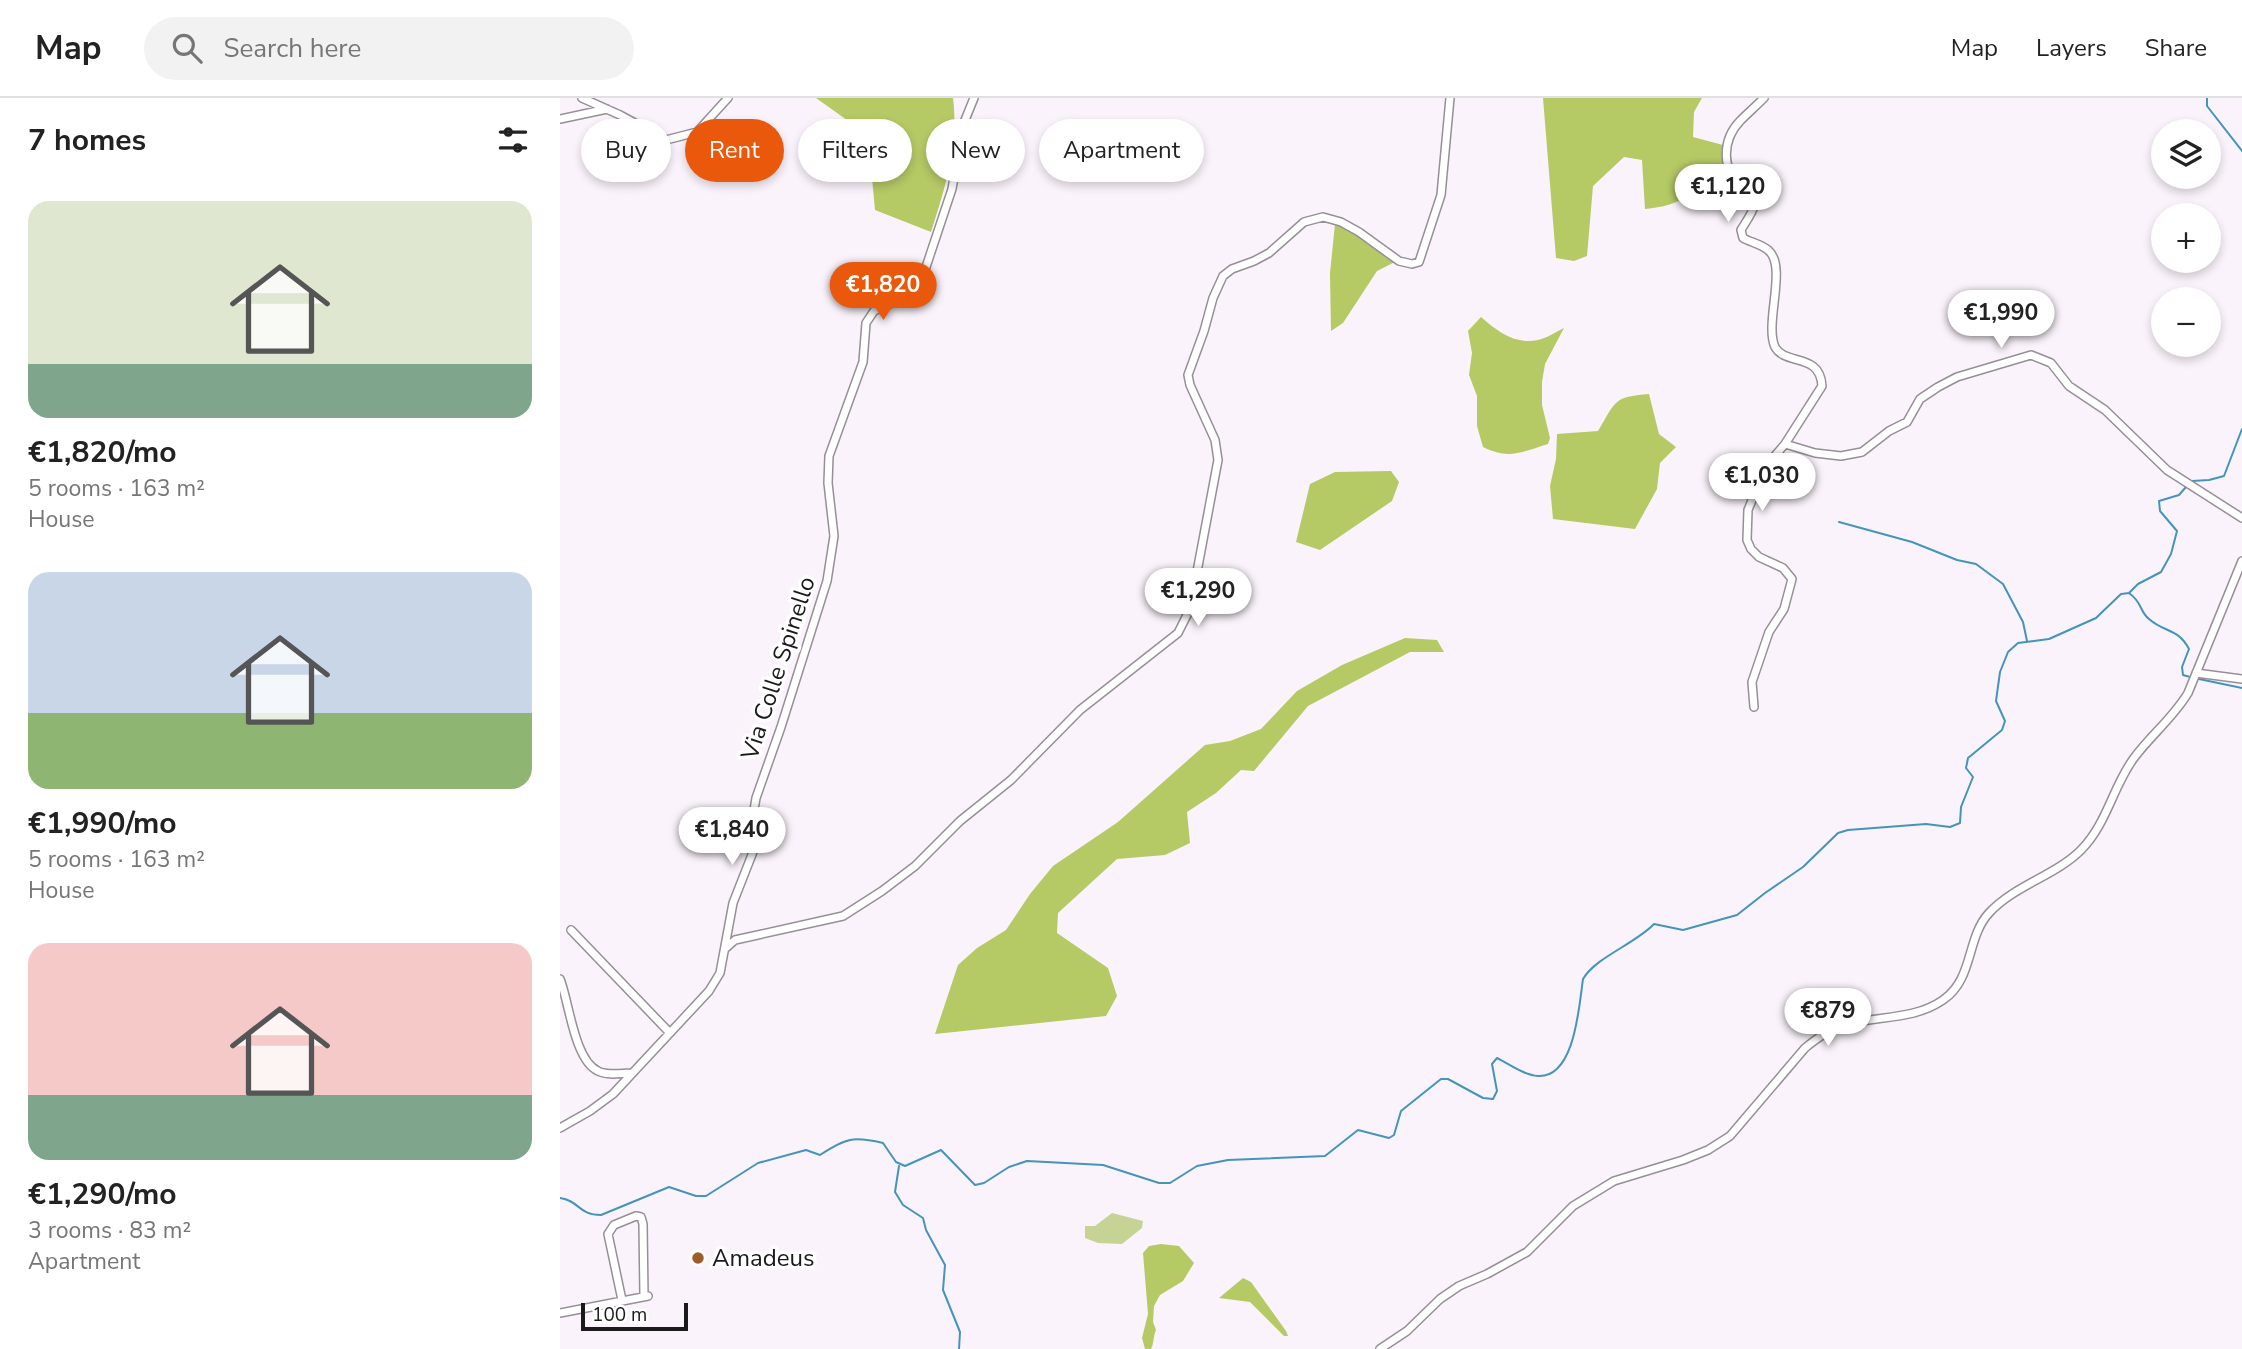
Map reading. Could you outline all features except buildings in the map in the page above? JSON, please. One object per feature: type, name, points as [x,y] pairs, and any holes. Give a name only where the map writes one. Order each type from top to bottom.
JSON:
[{"type":"street","points":[[582,98],[656,136],[668,139],[697,132],[728,98]]},
{"type":"street","name":"Via Colle Spinello","points":[[560,1128],[606,1100],[713,985],[720,973],[736,894],[753,852],[752,818],[756,798],[823,597],[834,530],[828,483],[831,447],[863,362],[866,323],[877,309],[912,294],[920,285],[952,189],[965,117],[974,98]]},
{"type":"street","points":[[726,948],[735,940],[843,916],[882,891],[915,866],[960,821],[1005,786],[1077,713],[1178,633],[1189,609],[1217,467],[1216,443],[1188,375],[1219,284],[1230,270],[1266,255],[1299,225],[1320,217],[1349,225],[1403,262],[1419,262],[1441,195],[1450,98]]},
{"type":"street","points":[[1754,707],[1752,682],[1769,632],[1784,609],[1792,579],[1783,568],[1759,557],[1751,549],[1747,540],[1748,510],[1766,466],[1785,444],[1819,393],[1822,380],[1818,370],[1809,363],[1781,354],[1776,349],[1772,338],[1776,290],[1774,261],[1766,248],[1743,238],[1741,230],[1754,207],[1754,202],[1735,181],[1726,163],[1726,152],[1734,129],[1764,98]]},
{"type":"street","points":[[560,119],[607,109]]},
{"type":"street","points":[[1785,444],[1815,453],[1841,456],[1862,452],[1889,431],[1907,422],[1920,399],[1938,387],[1957,377],[2031,355],[2052,363],[2069,386],[2105,410],[2168,470],[2242,519]]},
{"type":"street","points":[[1380,1349],[1407,1331],[1440,1299],[1459,1286],[1527,1252],[1573,1206],[1614,1181],[1696,1155],[1730,1136],[1805,1048],[1819,1037],[1840,1026],[1910,1014],[1947,998],[1963,977],[1975,933],[1989,912],[2026,885],[2068,860],[2085,845],[2104,817],[2133,759],[2178,710],[2192,684],[2242,561]]},
{"type":"street","points":[[2196,673],[2242,679]]},
{"type":"street","points":[[571,930],[669,1032]]},
{"type":"street","points":[[560,979],[573,1029],[591,1066],[602,1073],[632,1073]]},
{"type":"street","points":[[560,1313],[646,1296],[643,1224],[640,1217],[636,1216],[615,1224],[608,1234],[622,1300]]},
{"type":"green space","points":[[816,98],[953,98],[954,119],[926,119],[926,182],[946,182],[931,232],[875,210],[872,182],[912,182],[912,119],[846,119]]},
{"type":"green space","points":[[1543,98],[1702,98],[1694,112],[1693,137],[1723,145],[1723,169],[1688,197],[1669,205],[1645,209],[1642,160],[1624,157],[1593,186],[1587,256],[1574,261],[1556,258]]},
{"type":"green space","points":[[1335,224],[1359,234],[1395,262],[1377,271],[1343,323],[1331,331],[1330,273]]},
{"type":"green space","points":[[1481,317],[1514,339],[1541,339],[1564,328],[1545,364],[1542,382],[1542,405],[1550,438],[1548,444],[1508,454],[1483,447],[1477,426],[1477,396],[1469,375],[1472,353],[1468,331]]},
{"type":"green space","points":[[1649,394],[1659,434],[1676,447],[1660,463],[1657,489],[1635,529],[1553,519],[1550,486],[1556,459],[1557,434],[1598,431],[1617,402],[1628,397]]},
{"type":"green space","points":[[1391,471],[1399,482],[1392,501],[1320,550],[1296,542],[1310,484],[1335,472]]},
{"type":"green space","points":[[1405,638],[1437,640],[1444,652],[1410,652],[1308,706],[1254,771],[1241,770],[1216,793],[1187,812],[1190,843],[1165,855],[1117,859],[1058,913],[1057,933],[1108,968],[1117,996],[1106,1016],[935,1034],[958,965],[977,948],[1006,930],[1053,866],[1118,822],[1205,745],[1230,741],[1261,729],[1297,691],[1342,665]]},
{"type":"green space","points":[[1112,1213],[1143,1221],[1142,1228],[1122,1244],[1098,1243],[1085,1238],[1085,1226],[1095,1226]]},
{"type":"green space","points":[[1149,1246],[1179,1246],[1194,1263],[1183,1281],[1160,1295],[1154,1306],[1153,1322],[1156,1330],[1153,1344],[1151,1349],[1145,1349],[1142,1338],[1148,1314],[1143,1253]]},
{"type":"green space","points":[[1243,1278],[1251,1282],[1288,1336],[1284,1336],[1250,1302],[1219,1298]]},
{"type":"waterway","points":[[2207,98],[2207,106],[2242,151]]},
{"type":"waterway","points":[[2190,483],[2224,476],[2242,429]]},
{"type":"waterway","points":[[560,1198],[572,1202],[588,1213],[601,1215],[669,1187],[696,1196],[706,1196],[758,1163],[806,1150],[820,1155],[843,1142],[857,1139],[883,1143],[896,1162],[905,1166],[941,1150],[975,1185],[1027,1161],[1103,1165],[1159,1183],[1170,1183],[1197,1166],[1228,1160],[1325,1156],[1358,1130],[1389,1138],[1394,1135],[1401,1111],[1441,1079],[1448,1079],[1483,1098],[1493,1099],[1497,1091],[1492,1064],[1497,1058],[1538,1076],[1550,1074],[1560,1065],[1573,1038],[1583,979],[1606,957],[1654,924],[1683,930],[1737,915],[1803,867],[1838,833],[1926,824],[1950,827],[1960,823],[1961,807],[1973,777],[1966,768],[1968,758],[2002,730],[2005,721],[1996,701],[2000,672],[2008,652],[2018,643],[2049,639],[2096,618],[2121,594],[2129,593],[2138,584],[2161,572],[2171,554],[2177,531],[2160,511],[2159,501],[2179,495],[2186,487]]},
{"type":"waterway","points":[[1839,522],[1912,542],[1957,560],[1976,564],[2003,584],[2023,622],[2027,641]]},
{"type":"waterway","points":[[2129,593],[2149,619],[2185,642],[2189,649],[2182,667],[2183,675],[2190,677]]},
{"type":"waterway","points":[[2199,679],[2242,688]]},
{"type":"waterway","points":[[899,1166],[895,1192],[903,1205],[923,1218],[926,1230],[945,1265],[943,1290],[960,1332],[959,1349]]},
{"type":"place","name":"Amadeus","points":[[698,1258]]}]
